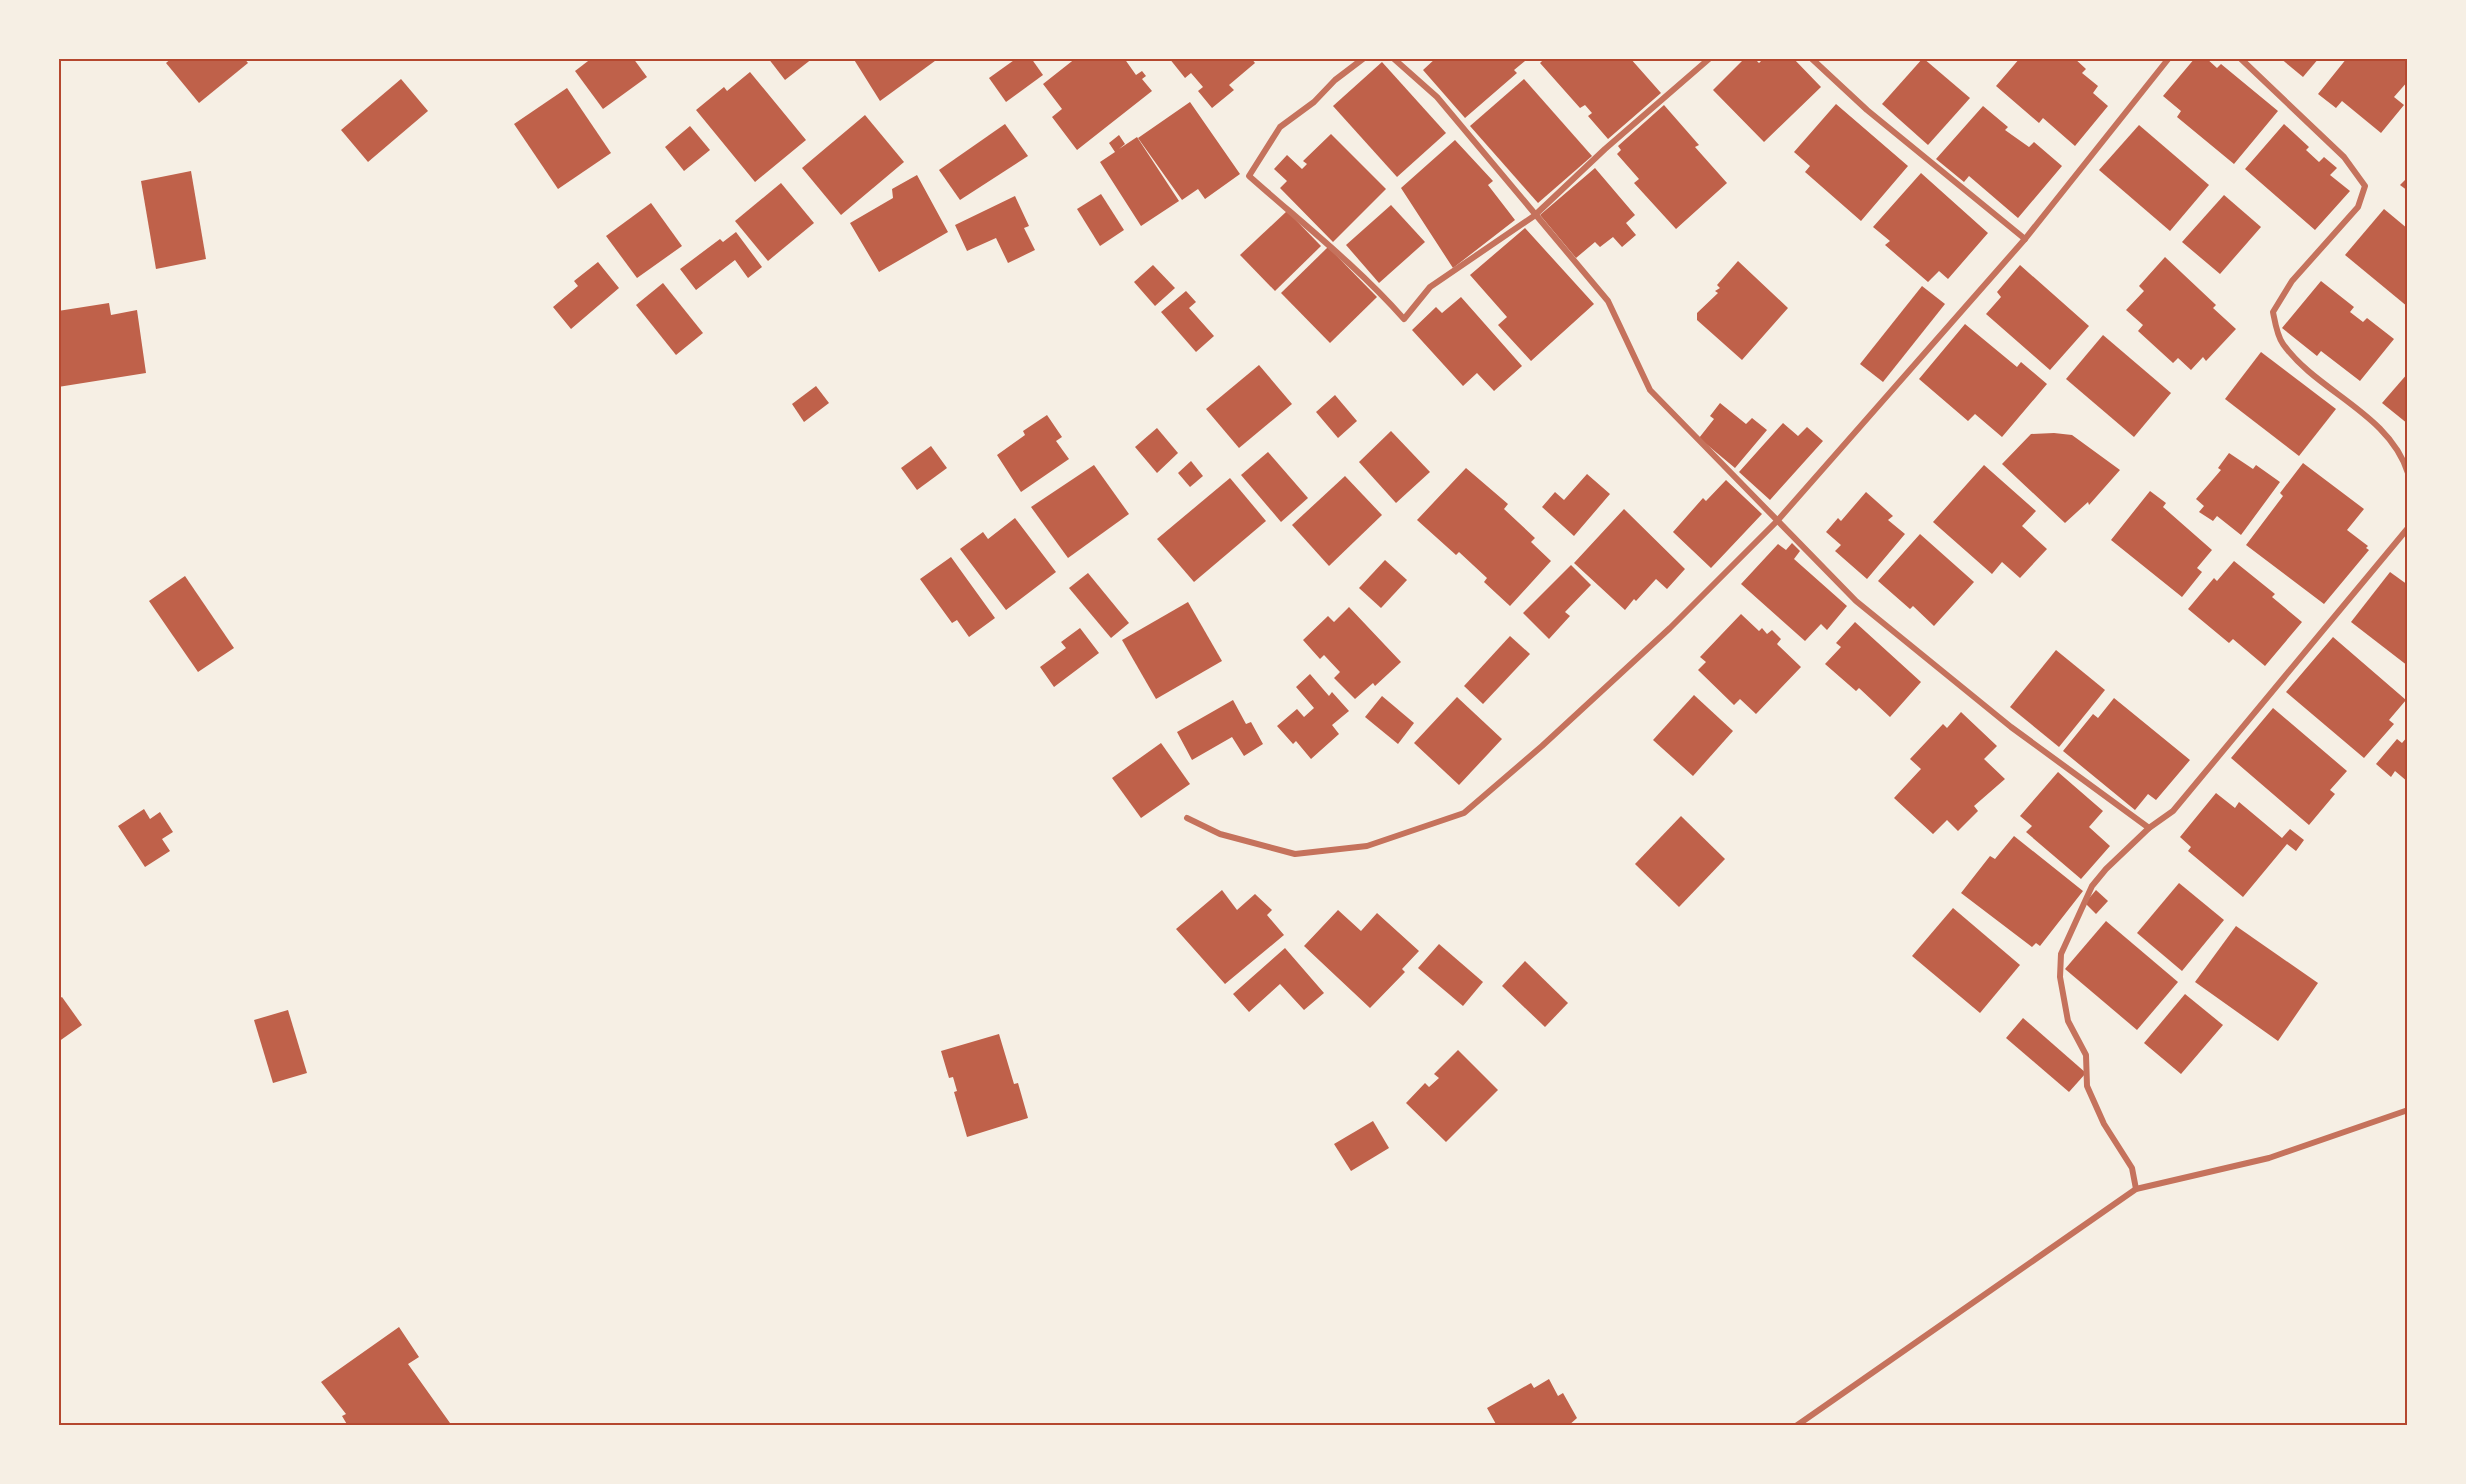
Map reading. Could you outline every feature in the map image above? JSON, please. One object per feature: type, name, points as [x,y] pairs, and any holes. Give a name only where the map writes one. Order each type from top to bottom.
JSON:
[{"type":"street","points":[[1364,58],[1335,80],[1314,102],[1280,127],[1249,176],[1370,280],[1404,319],[1430,287],[1534,216],[1605,149],[1710,58]]},
{"type":"street","points":[[1393,58],[1437,97],[1534,216],[1608,301],[1650,390],[1856,601],[2011,727],[2149,828]]},
{"type":"street","points":[[1811,58],[1867,110],[2025,239]]},
{"type":"street","points":[[1187,818],[1220,834],[1295,854],[1367,846],[1464,813],[1542,746],[1670,628],[1778,520],[2025,239],[2169,58]]},
{"type":"street","points":[[2240,58],[2344,157],[2365,186],[2358,207],[2292,281],[2273,312],[2281,342],[2312,372],[2355,406],[2402,453],[2408,473]]},
{"type":"street","points":[[2136,1189],[2132,1168],[2104,1124],[2087,1086],[2086,1055],[2068,1021],[2060,977],[2061,954],[2092,886],[2106,869],[2149,828],[2173,812],[2408,528]]},
{"type":"street","points":[[1797,1425],[2136,1189],[2269,1158],[2408,1110]]},
{"type":"building","points":[[172,58],[244,58],[248,63],[199,103],[166,63]]},
{"type":"building","points":[[592,58],[633,58],[647,77],[603,109],[575,71]]},
{"type":"building","points":[[768,58],[813,58],[785,80]]},
{"type":"building","points":[[853,58],[939,58],[880,101]]},
{"type":"building","points":[[1017,58],[1031,58],[1043,75],[1006,102],[989,78]]},
{"type":"building","points":[[1076,58],[1124,58],[1136,75],[1142,71],[1146,76],[1142,79],[1152,91],[1077,150],[1052,117],[1062,109],[1043,84]]},
{"type":"building","points":[[1169,58],[1251,58],[1255,63],[1229,85],[1234,90],[1212,108],[1198,91],[1203,87],[1191,73],[1185,78]]},
{"type":"building","points":[[1436,58],[1523,58],[1525,61],[1514,70],[1517,73],[1465,118],[1423,70]]},
{"type":"building","points":[[1545,58],[1630,58],[1661,93],[1608,139],[1588,116],[1592,113],[1585,105],[1580,108],[1540,63]]},
{"type":"building","points":[[1745,58],[1754,58],[1759,63],[1764,58],[1793,58],[1821,87],[1764,142],[1713,90]]},
{"type":"building","points":[[1923,58],[1970,98],[1928,145],[1882,104]]},
{"type":"building","points":[[2020,58],[2074,58],[2086,69],[2082,73],[2098,86],[2093,93],[2108,106],[2075,146],[2043,118],[2039,123],[1996,86]]},
{"type":"building","points":[[2195,58],[2206,58],[2217,68],[2221,64],[2278,111],[2234,164],[2177,117],[2181,111],[2163,96]]},
{"type":"building","points":[[2280,58],[2319,58],[2303,77]]},
{"type":"building","points":[[2347,58],[2408,58],[2408,81],[2394,97],[2404,105],[2381,133],[2342,101],[2336,108],[2318,94]]},
{"type":"building","points":[[1382,62],[1446,133],[1397,177],[1333,106]]},
{"type":"building","points":[[750,72],[806,140],[755,182],[696,110],[724,87],[727,91]]},
{"type":"building","points":[[401,79],[428,111],[368,162],[341,130]]},
{"type":"building","points":[[1524,79],[1592,156],[1538,203],[1470,126]]},
{"type":"building","points":[[567,88],[611,153],[558,189],[514,124]]},
{"type":"building","points":[[1190,102],[1240,174],[1205,199],[1198,189],[1182,200],[1138,138]]},
{"type":"building","points":[[1836,104],[1908,166],[1861,221],[1805,172],[1810,166],[1794,152]]},
{"type":"building","points":[[1664,105],[1699,145],[1695,147],[1727,183],[1676,229],[1634,183],[1639,179],[1617,154],[1621,150],[1618,146]]},
{"type":"building","points":[[1983,106],[2008,127],[2005,130],[2029,147],[2034,142],[2062,166],[2018,218],[1969,176],[1964,182],[1936,159]]},
{"type":"building","points":[[865,115],[904,162],[841,215],[802,168]]},
{"type":"building","points":[[1005,124],[1028,156],[960,200],[939,170]]},
{"type":"building","points":[[2284,124],[2309,147],[2306,150],[2319,162],[2324,157],[2337,168],[2330,175],[2350,191],[2315,230],[2245,169]]},
{"type":"building","points":[[2139,125],[2209,185],[2170,231],[2099,170]]},
{"type":"building","points":[[690,126],[710,150],[684,171],[665,147]]},
{"type":"building","points":[[1331,134],[1386,189],[1333,242],[1280,188],[1287,181],[1274,169],[1287,155],[1302,169],[1307,164],[1303,161]]},
{"type":"building","points":[[1119,135],[1125,144],[1119,149],[1137,137],[1179,201],[1141,226],[1100,162],[1115,152],[1109,143]]},
{"type":"building","points":[[1455,140],[1493,181],[1488,185],[1515,220],[1453,268],[1401,188]]},
{"type":"building","points":[[1595,168],[1635,215],[1626,223],[1636,235],[1622,247],[1613,237],[1600,247],[1595,242],[1576,258],[1540,215]]},
{"type":"building","points":[[191,171],[206,259],[156,269],[141,181]]},
{"type":"building","points":[[1921,173],[1988,233],[1948,279],[1939,271],[1928,282],[1885,245],[1890,241],[1873,227]]},
{"type":"building","points":[[917,175],[948,232],[879,272],[850,223],[893,198],[892,189]]},
{"type":"building","points":[[2408,177],[2408,191],[2400,185]]},
{"type":"building","points":[[781,183],[814,223],[768,261],[735,221]]},
{"type":"building","points":[[1101,194],[1124,230],[1100,246],[1077,209]]},
{"type":"building","points":[[2224,195],[2261,227],[2220,274],[2182,242]]},
{"type":"building","points":[[1015,196],[1029,226],[1024,228],[1035,250],[1008,263],[996,238],[967,251],[955,225]]},
{"type":"building","points":[[651,203],[682,246],[637,278],[606,236]]},
{"type":"building","points":[[1391,205],[1425,242],[1379,283],[1346,245]]},
{"type":"building","points":[[2384,209],[2408,229],[2408,307],[2345,255]]},
{"type":"building","points":[[1287,211],[1321,246],[1275,291],[1240,255]]},
{"type":"building","points":[[1525,228],[1594,304],[1531,361],[1498,325],[1507,317],[1470,275]]},
{"type":"building","points":[[736,232],[762,267],[748,278],[735,260],[696,290],[680,269],[720,239],[723,242]]},
{"type":"building","points":[[1328,247],[1377,297],[1330,343],[1281,293]]},
{"type":"building","points":[[2165,257],[2216,305],[2213,308],[2236,329],[2206,361],[2203,357],[2191,370],[2178,358],[2173,363],[2138,331],[2143,325],[2126,310],[2144,291],[2139,286]]},
{"type":"building","points":[[1738,261],[1788,308],[1742,360],[1697,320],[1697,313],[1718,293],[1715,291],[1720,288],[1717,285]]},
{"type":"building","points":[[598,262],[619,288],[571,329],[553,307],[578,286],[574,281]]},
{"type":"building","points":[[1153,265],[1175,288],[1155,306],[1134,282]]},
{"type":"building","points":[[2020,265],[2089,326],[2050,370],[1986,314],[2001,297],[1997,292]]},
{"type":"building","points":[[2321,281],[2354,307],[2350,312],[2363,322],[2367,318],[2394,339],[2360,381],[2321,351],[2317,356],[2282,328]]},
{"type":"building","points":[[663,283],[703,333],[676,355],[636,305]]},
{"type":"building","points":[[1922,286],[1945,304],[1883,382],[1860,364]]},
{"type":"building","points":[[1186,291],[1196,302],[1189,308],[1214,336],[1196,352],[1161,312]]},
{"type":"building","points":[[1461,297],[1522,366],[1494,391],[1477,373],[1463,386],[1412,330],[1436,307],[1442,313]]},
{"type":"building","points":[[109,303],[111,315],[137,310],[146,373],[58,387],[58,311]]},
{"type":"building","points":[[1965,324],[2017,367],[2021,362],[2047,384],[2002,437],[1975,414],[1968,421],[1919,379]]},
{"type":"building","points":[[2103,335],[2171,393],[2134,437],[2066,379]]},
{"type":"building","points":[[2261,352],[2336,409],[2299,456],[2225,399]]},
{"type":"building","points":[[1259,365],[1292,404],[1239,448],[1206,409]]},
{"type":"building","points":[[2408,373],[2408,424],[2382,403]]},
{"type":"building","points":[[816,386],[829,403],[804,422],[792,404]]},
{"type":"building","points":[[1335,395],[1357,421],[1338,438],[1316,412]]},
{"type":"building","points":[[1720,403],[1746,424],[1752,418],[1767,430],[1735,468],[1699,438],[1714,419],[1710,416]]},
{"type":"building","points":[[1047,415],[1062,437],[1056,441],[1069,459],[1021,492],[997,455],[1025,435],[1023,431]]},
{"type":"building","points":[[1783,423],[1798,436],[1807,427],[1823,441],[1770,500],[1739,472]]},
{"type":"building","points":[[1157,428],[1178,453],[1157,473],[1135,447]]},
{"type":"building","points":[[1391,431],[1430,472],[1396,503],[1359,462]]},
{"type":"building","points":[[2031,434],[2072,435],[2120,470],[2089,505],[2088,502],[2065,523],[2002,464]]},
{"type":"building","points":[[931,446],[947,468],[917,490],[901,468]]},
{"type":"building","points":[[1268,452],[1308,498],[1281,522],[1241,475]]},
{"type":"building","points":[[2229,453],[2253,469],[2256,465],[2280,482],[2241,535],[2217,516],[2213,521],[2199,512],[2204,506],[2196,499],[2221,470],[2218,468]]},
{"type":"building","points":[[1191,461],[1203,476],[1190,487],[1178,473]]},
{"type":"building","points":[[2303,463],[2364,509],[2347,530],[2368,546],[2366,548],[2369,550],[2324,604],[2246,545],[2283,496],[2280,493]]},
{"type":"building","points":[[1094,465],[1129,514],[1068,558],[1031,507]]},
{"type":"building","points":[[1984,465],[2036,511],[2022,526],[2047,549],[2020,578],[2002,562],[1992,574],[1933,522]]},
{"type":"building","points":[[1466,468],[1508,504],[1504,509],[1535,538],[1531,542],[1551,561],[1510,606],[1484,582],[1487,578],[1459,552],[1456,555],[1417,520]]},
{"type":"building","points":[[1587,474],[1610,494],[1574,536],[1542,507],[1555,492],[1564,500]]},
{"type":"building","points":[[1345,476],[1382,515],[1329,566],[1292,525]]},
{"type":"building","points":[[1230,478],[1266,521],[1194,582],[1157,539]]},
{"type":"building","points":[[1726,480],[1762,514],[1711,568],[1673,532],[1703,498],[1706,501]]},
{"type":"building","points":[[2150,491],[2166,503],[2163,507],[2212,550],[2197,568],[2202,572],[2182,597],[2111,540]]},
{"type":"building","points":[[1866,492],[1893,516],[1888,520],[1905,534],[1867,579],[1835,551],[1841,545],[1826,532],[1838,518],[1841,521]]},
{"type":"building","points":[[1624,509],[1685,569],[1667,589],[1656,579],[1625,610],[1574,563]]},
{"type":"building","points":[[1015,518],[1056,572],[1006,610],[960,549],[983,532],[988,539]]},
{"type":"building","points":[[1920,534],[1974,582],[1934,626],[1913,606],[1910,609],[1878,581]]},
{"type":"building","points":[[1792,543],[1800,551],[1794,559],[1847,606],[1827,630],[1821,624],[1805,641],[1741,584],[1778,544],[1786,550]]},
{"type":"building","points":[[951,557],[995,618],[969,637],[957,620],[952,623],[920,579]]},
{"type":"building","points":[[1385,560],[1407,580],[1381,608],[1359,588]]},
{"type":"building","points":[[2234,561],[2275,594],[2272,597],[2302,622],[2265,666],[2233,639],[2229,643],[2188,609],[2214,578],[2217,581]]},
{"type":"building","points":[[1571,565],[1591,585],[1565,612],[1570,616],[1549,639],[1523,613]]},
{"type":"building","points":[[2390,572],[2408,585],[2408,666],[2351,622]]},
{"type":"building","points":[[1088,573],[1129,623],[1111,638],[1069,588]]},
{"type":"building","points":[[185,576],[234,648],[198,672],[149,601]]},
{"type":"building","points":[[1188,602],[1222,661],[1156,699],[1122,640]]},
{"type":"building","points":[[1349,607],[1401,662],[1375,686],[1373,683],[1355,699],[1334,678],[1340,672],[1324,655],[1320,659],[1303,640],[1328,616],[1334,622]]},
{"type":"building","points":[[1741,614],[1759,631],[1762,628],[1767,634],[1772,630],[1781,639],[1777,644],[1801,667],[1756,714],[1740,699],[1734,705],[1698,670],[1706,662],[1700,657]]},
{"type":"building","points":[[1855,622],[1921,682],[1890,717],[1859,688],[1856,691],[1825,664],[1841,647],[1836,643]]},
{"type":"building","points":[[1080,628],[1099,653],[1054,687],[1040,667],[1066,648],[1061,642]]},
{"type":"building","points":[[1510,636],[1530,654],[1483,704],[1464,686]]},
{"type":"building","points":[[2333,637],[2406,700],[2389,720],[2394,724],[2364,758],[2286,692]]},
{"type":"building","points":[[2056,650],[2105,690],[2059,747],[2010,707]]},
{"type":"building","points":[[1310,674],[1329,696],[1332,692],[1349,711],[1332,725],[1339,734],[1311,759],[1296,741],[1293,744],[1277,726],[1297,709],[1304,717],[1314,708],[1296,687]]},
{"type":"building","points":[[1694,695],[1733,731],[1693,776],[1653,740]]},
{"type":"building","points":[[1382,696],[1414,723],[1398,744],[1365,717]]},
{"type":"building","points":[[1457,697],[1502,739],[1459,785],[1414,743]]},
{"type":"building","points":[[2114,698],[2190,760],[2156,800],[2148,794],[2135,810],[2063,751],[2093,714],[2098,718]]},
{"type":"building","points":[[1233,700],[1246,724],[1251,722],[1263,744],[1244,756],[1232,737],[1192,760],[1177,732]]},
{"type":"building","points":[[2273,708],[2347,771],[2330,790],[2335,794],[2309,825],[2231,758]]},
{"type":"building","points":[[1961,712],[1997,746],[1984,759],[2005,779],[1974,806],[1978,811],[1958,831],[1947,820],[1933,834],[1894,798],[1921,769],[1910,759],[1943,724],[1947,728]]},
{"type":"building","points":[[2408,736],[2408,782],[2395,771],[2391,777],[2376,764],[2397,739],[2402,743]]},
{"type":"building","points":[[1161,743],[1190,784],[1141,818],[1112,778]]},
{"type":"building","points":[[2058,772],[2103,811],[2089,827],[2110,846],[2081,879],[2026,832],[2032,826],[2020,816]]},
{"type":"building","points":[[2216,793],[2235,808],[2239,802],[2282,838],[2290,829],[2304,840],[2296,851],[2287,844],[2243,897],[2188,851],[2191,847],[2180,837]]},
{"type":"building","points":[[144,809],[150,819],[160,812],[173,832],[162,839],[170,851],[145,867],[118,826]]},
{"type":"building","points":[[1681,816],[1725,859],[1679,907],[1635,864]]},
{"type":"building","points":[[2014,836],[2083,891],[2040,946],[2036,943],[2032,947],[1961,893],[1990,856],[1995,859]]},
{"type":"building","points":[[2179,883],[2224,920],[2182,971],[2137,933]]},
{"type":"building","points":[[1222,890],[1237,910],[1255,894],[1272,910],[1267,915],[1284,935],[1225,984],[1176,929]]},
{"type":"building","points":[[2096,890],[2108,901],[2096,914],[2085,903]]},
{"type":"building","points":[[1953,908],[2020,965],[1980,1013],[1912,956]]},
{"type":"building","points":[[1338,910],[1361,931],[1377,913],[1419,951],[1402,969],[1405,972],[1370,1008],[1304,946]]},
{"type":"building","points":[[2106,921],[2178,982],[2137,1030],[2065,969]]},
{"type":"building","points":[[2236,926],[2318,983],[2278,1041],[2195,982]]},
{"type":"building","points":[[1439,944],[1483,982],[1463,1006],[1418,968]]},
{"type":"building","points":[[1285,948],[1324,993],[1304,1010],[1280,984],[1249,1012],[1233,994]]},
{"type":"building","points":[[1525,961],[1568,1003],[1545,1027],[1502,986]]},
{"type":"building","points":[[2185,994],[2223,1025],[2181,1074],[2144,1043]]},
{"type":"building","points":[[62,997],[82,1025],[58,1042],[58,999]]},
{"type":"building","points":[[288,1010],[307,1073],[273,1083],[254,1020]]},
{"type":"building","points":[[2023,1018],[2086,1073],[2069,1092],[2006,1038]]},
{"type":"building","points":[[999,1034],[1014,1084],[1018,1083],[1028,1118],[967,1137],[954,1092],[957,1091],[953,1077],[949,1078],[941,1051]]},
{"type":"building","points":[[1458,1050],[1498,1090],[1446,1142],[1406,1103],[1425,1083],[1429,1087],[1439,1078],[1434,1074]]},
{"type":"building","points":[[1373,1121],[1389,1148],[1351,1171],[1334,1144]]},
{"type":"building","points":[[399,1327],[419,1357],[408,1364],[450,1423],[446,1426],[348,1426],[342,1416],[346,1414],[321,1382]]},
{"type":"building","points":[[1549,1379],[1558,1396],[1563,1393],[1577,1418],[1568,1426],[1497,1426],[1487,1408],[1531,1383],[1534,1388]]}]
